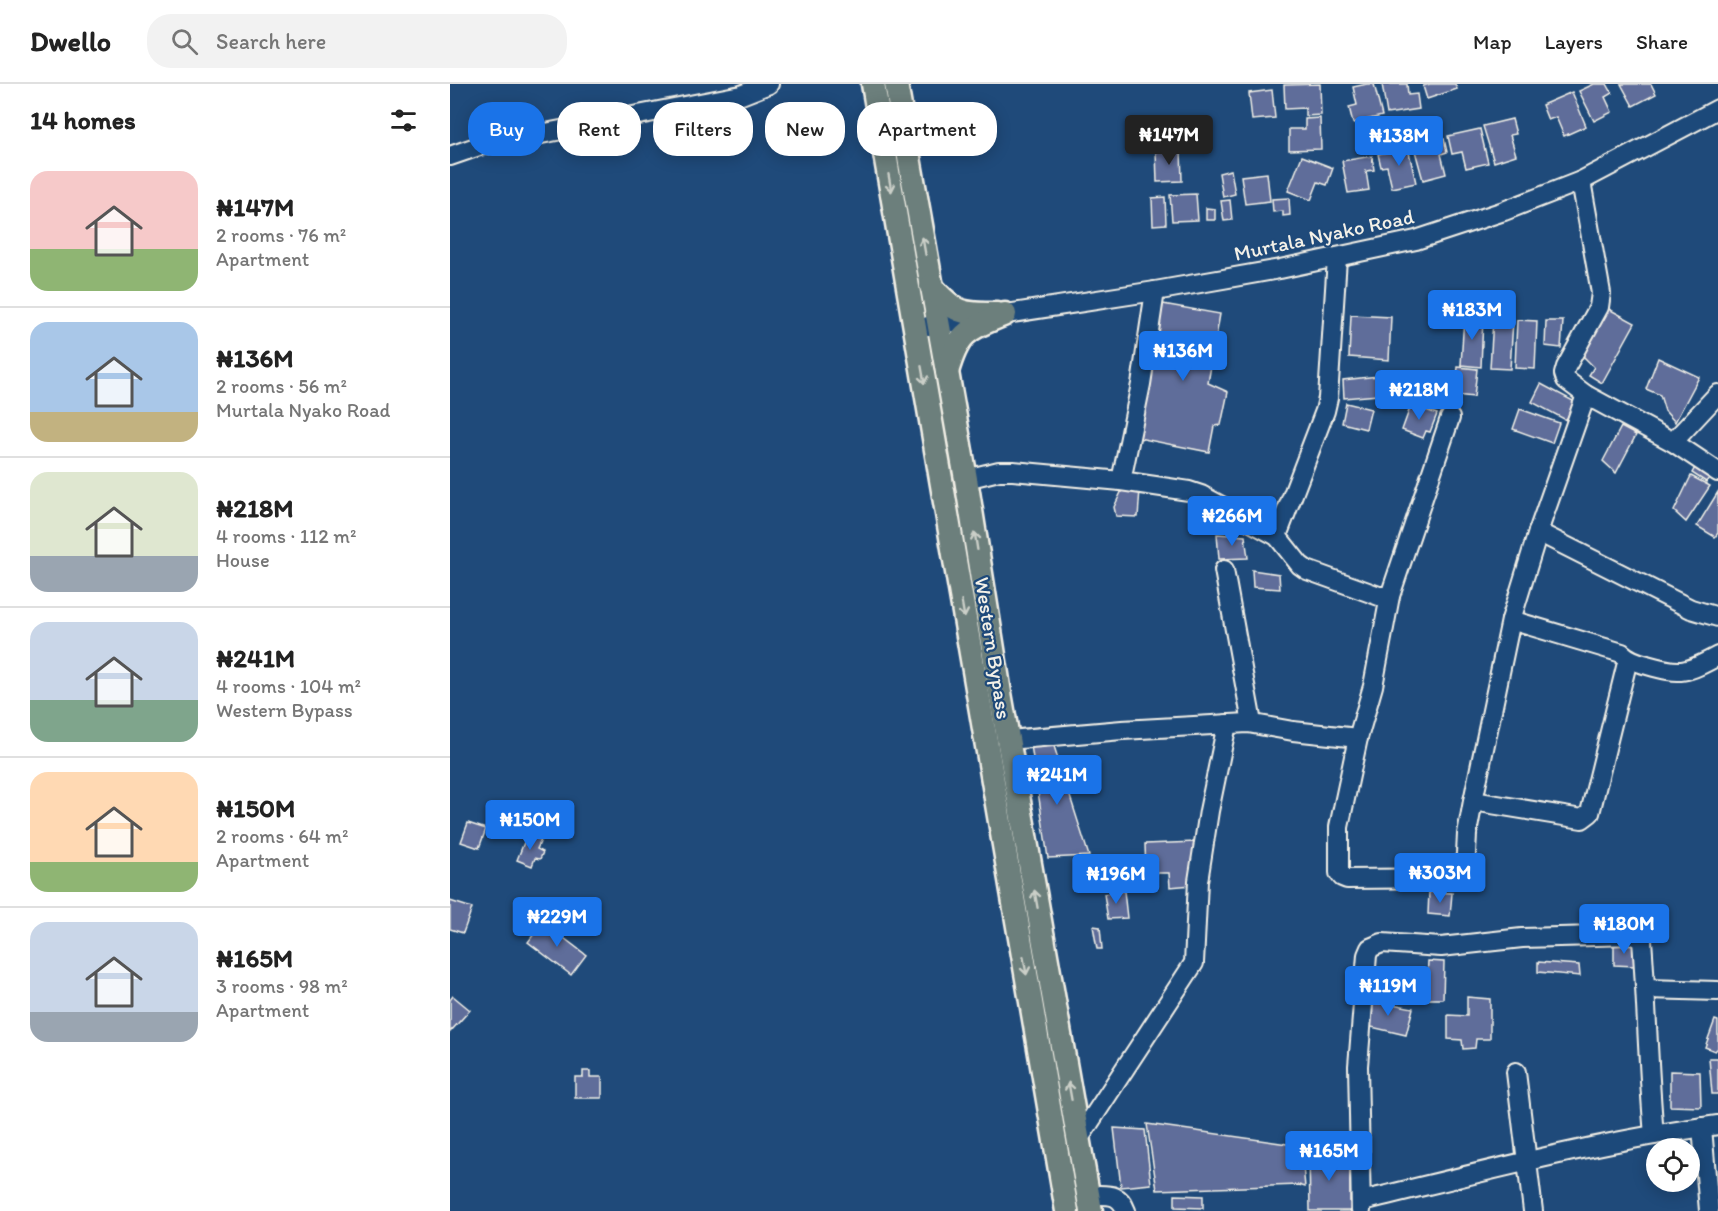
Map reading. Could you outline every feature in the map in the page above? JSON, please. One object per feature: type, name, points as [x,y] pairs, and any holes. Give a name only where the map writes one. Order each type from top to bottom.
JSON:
[{"type":"main road","name":"Western Bypass","points":[[873,84],[1067,1211]]},
{"type":"main road","name":"Western Bypass","points":[[896,84],[966,479],[1008,740],[1089,1203]]},
{"type":"main road","points":[[931,286],[947,303],[963,313],[1005,314]]},
{"type":"main road","points":[[947,373],[956,345],[966,332],[1005,314]]},
{"type":"street","points":[[450,156],[478,146],[741,95],[769,84]]},
{"type":"street","name":"Murtala Nyako Road","points":[[915,329],[1155,291],[1337,258],[1416,240],[1504,211],[1581,181],[1718,109]]},
{"type":"street","points":[[1581,181],[1601,299],[1564,374],[1566,380],[1586,395],[1673,442],[1718,472]]},
{"type":"street","points":[[1277,536],[1328,398],[1337,258]]},
{"type":"street","points":[[1121,481],[1141,384],[1155,291]]},
{"type":"street","points":[[1673,442],[1718,394]]},
{"type":"street","points":[[1450,418],[1390,596],[1373,686],[1358,738],[1339,827],[1339,873],[1342,878],[1459,878],[1465,872],[1467,834],[1473,801],[1511,620],[1538,532],[1586,395]]},
{"type":"street","points":[[966,479],[999,471],[1013,471],[1121,481],[1195,492],[1277,536],[1300,565],[1307,570],[1379,596],[1390,596]]},
{"type":"street","points":[[1538,532],[1691,609],[1718,617]]},
{"type":"street","points":[[1224,570],[1252,723]]},
{"type":"street","points":[[1511,620],[1622,653],[1628,659],[1672,672],[1695,669],[1718,656]]},
{"type":"street","points":[[1473,801],[1582,819],[1590,813],[1628,659]]},
{"type":"street","points":[[1008,740],[1122,730],[1252,723],[1293,731],[1358,738]]},
{"type":"street","points":[[1078,1140],[1194,963],[1198,881],[1209,811],[1227,724]]},
{"type":"street","points":[[1654,1135],[1642,940],[1633,935],[1522,938],[1441,947],[1382,943],[1370,948],[1367,955],[1358,1066],[1361,1206],[1527,1161],[1710,1126],[1709,1211]]},
{"type":"street","points":[[1646,989],[1718,991]]},
{"type":"street","points":[[1516,1072],[1533,1211]]},
{"type":"street","points":[[1089,1203],[1117,1197],[1123,1202],[1126,1211]]},
{"type":"building","points":[[1320,84],[1321,115],[1305,116],[1305,108],[1285,109],[1284,85]]},
{"type":"building","points":[[1374,84],[1382,116],[1353,123],[1349,107],[1357,105],[1353,87]]},
{"type":"building","points":[[1382,84],[1407,84],[1408,95],[1417,94],[1419,109],[1387,114]]},
{"type":"building","points":[[1455,84],[1457,89],[1427,99],[1423,86]]},
{"type":"building","points":[[1594,84],[1607,84],[1612,93],[1605,97],[1612,112],[1594,121],[1579,91]]},
{"type":"building","points":[[1621,84],[1651,84],[1656,94],[1633,106]]},
{"type":"building","points":[[1272,90],[1275,118],[1252,120],[1249,93]]},
{"type":"building","points":[[1572,92],[1586,126],[1564,136],[1556,117],[1548,120],[1542,105]]},
{"type":"building","points":[[1320,118],[1321,149],[1289,150],[1289,129],[1305,129],[1305,119]]},
{"type":"building","points":[[1512,119],[1516,134],[1510,135],[1516,155],[1494,162],[1483,126]]},
{"type":"building","points":[[1480,129],[1488,163],[1466,168],[1462,152],[1452,154],[1448,136]]},
{"type":"building","points":[[1444,139],[1447,152],[1441,154],[1446,174],[1423,180],[1414,147]]},
{"type":"building","points":[[1408,148],[1416,183],[1392,188],[1387,166],[1381,167],[1378,154]]},
{"type":"building","points":[[1181,150],[1182,181],[1157,182],[1156,151]]},
{"type":"building","points":[[1302,156],[1333,168],[1327,185],[1318,182],[1311,200],[1288,191]]},
{"type":"building","points":[[1372,156],[1374,170],[1366,171],[1369,190],[1348,193],[1342,161]]},
{"type":"building","points":[[1231,170],[1235,194],[1223,197],[1219,173]]},
{"type":"building","points":[[1267,173],[1270,201],[1245,204],[1241,176]]},
{"type":"building","points":[[1196,194],[1198,220],[1172,221],[1170,195]]},
{"type":"building","points":[[1165,197],[1166,224],[1153,225],[1152,198]]},
{"type":"building","points":[[1289,198],[1290,215],[1283,216],[1283,211],[1273,212],[1272,199]]},
{"type":"building","points":[[1230,200],[1232,220],[1224,221],[1221,201]]},
{"type":"building","points":[[1206,208],[1215,209],[1215,220],[1206,220]]},
{"type":"building","points":[[1163,304],[1220,314],[1208,383],[1228,392],[1221,425],[1214,426],[1209,452],[1138,438]]},
{"type":"building","points":[[1607,308],[1635,323],[1602,383],[1589,375],[1594,367],[1582,355]]},
{"type":"building","points":[[1351,315],[1391,317],[1389,360],[1349,357]]},
{"type":"building","points":[[1464,316],[1483,317],[1481,367],[1461,365]]},
{"type":"building","points":[[1493,319],[1513,320],[1510,369],[1490,368]]},
{"type":"building","points":[[1517,320],[1537,321],[1535,369],[1515,368]]},
{"type":"building","points":[[1546,321],[1563,321],[1561,348],[1545,346]]},
{"type":"building","points":[[1658,358],[1699,377],[1675,422],[1665,411],[1660,395],[1646,389]]},
{"type":"building","points":[[1458,367],[1477,369],[1474,397],[1455,395]]},
{"type":"building","points":[[1387,375],[1389,394],[1344,398],[1343,380]]},
{"type":"building","points":[[1541,384],[1575,402],[1566,420],[1532,402]]},
{"type":"building","points":[[1346,403],[1371,409],[1366,429],[1342,423]]},
{"type":"building","points":[[1411,405],[1437,414],[1430,432],[1426,431],[1423,438],[1402,430]]},
{"type":"building","points":[[1520,409],[1559,423],[1552,443],[1513,429]]},
{"type":"building","points":[[1621,427],[1636,435],[1616,473],[1603,461]]},
{"type":"building","points":[[1697,464],[1713,473],[1706,482],[1692,473]]},
{"type":"building","points":[[1691,476],[1710,486],[1686,522],[1674,511]]},
{"type":"building","points":[[1124,486],[1140,489],[1138,517],[1116,516],[1114,507]]},
{"type":"building","points":[[1718,492],[1718,533],[1715,537],[1697,526]]},
{"type":"building","points":[[1217,534],[1245,536],[1248,558],[1219,559]]},
{"type":"building","points":[[1252,570],[1279,574],[1280,589],[1253,587]]},
{"type":"building","points":[[1053,743],[1089,856],[1048,858],[1031,745]]},
{"type":"building","points":[[468,823],[486,829],[479,848],[461,842]]},
{"type":"building","points":[[527,835],[541,840],[537,849],[543,852],[540,859],[535,858],[532,866],[517,860]]},
{"type":"building","points":[[1196,842],[1192,885],[1170,887],[1169,873],[1146,873],[1145,844]]},
{"type":"building","points":[[1124,891],[1127,918],[1108,919],[1104,894]]},
{"type":"building","points":[[1429,892],[1452,893],[1450,916],[1428,914]]},
{"type":"building","points":[[450,901],[472,908],[463,933],[450,929]]},
{"type":"building","points":[[543,922],[586,955],[571,975],[528,942]]},
{"type":"building","points":[[1093,926],[1100,927],[1102,949],[1097,949]]},
{"type":"building","points":[[1614,945],[1634,945],[1635,966],[1614,965]]},
{"type":"building","points":[[1428,961],[1444,962],[1443,999],[1426,999]]},
{"type":"building","points":[[1538,962],[1579,965],[1580,976],[1538,972]]},
{"type":"building","points":[[453,996],[470,1010],[450,1032],[450,1000]]},
{"type":"building","points":[[1467,997],[1490,999],[1490,1039],[1476,1039],[1475,1048],[1463,1049],[1462,1040],[1448,1039],[1448,1015],[1467,1016]]},
{"type":"building","points":[[1366,999],[1413,1008],[1406,1035],[1367,1026]]},
{"type":"building","points":[[1715,1020],[1718,1021],[1718,1048],[1715,1051],[1705,1047]]},
{"type":"building","points":[[1709,1058],[1718,1058],[1718,1094],[1712,1094]]},
{"type":"building","points":[[583,1071],[590,1071],[590,1077],[602,1077],[602,1098],[575,1098],[575,1077],[583,1077]]},
{"type":"building","points":[[1670,1071],[1700,1072],[1701,1107],[1670,1106]]},
{"type":"building","points":[[1147,1124],[1301,1146],[1305,1187],[1299,1185],[1157,1190]]},
{"type":"building","points":[[1114,1128],[1145,1130],[1151,1184],[1121,1187]]},
{"type":"building","points":[[1309,1151],[1350,1157],[1350,1211],[1310,1211]]},
{"type":"building","points":[[1175,1195],[1203,1196],[1203,1208],[1175,1207]]}]
